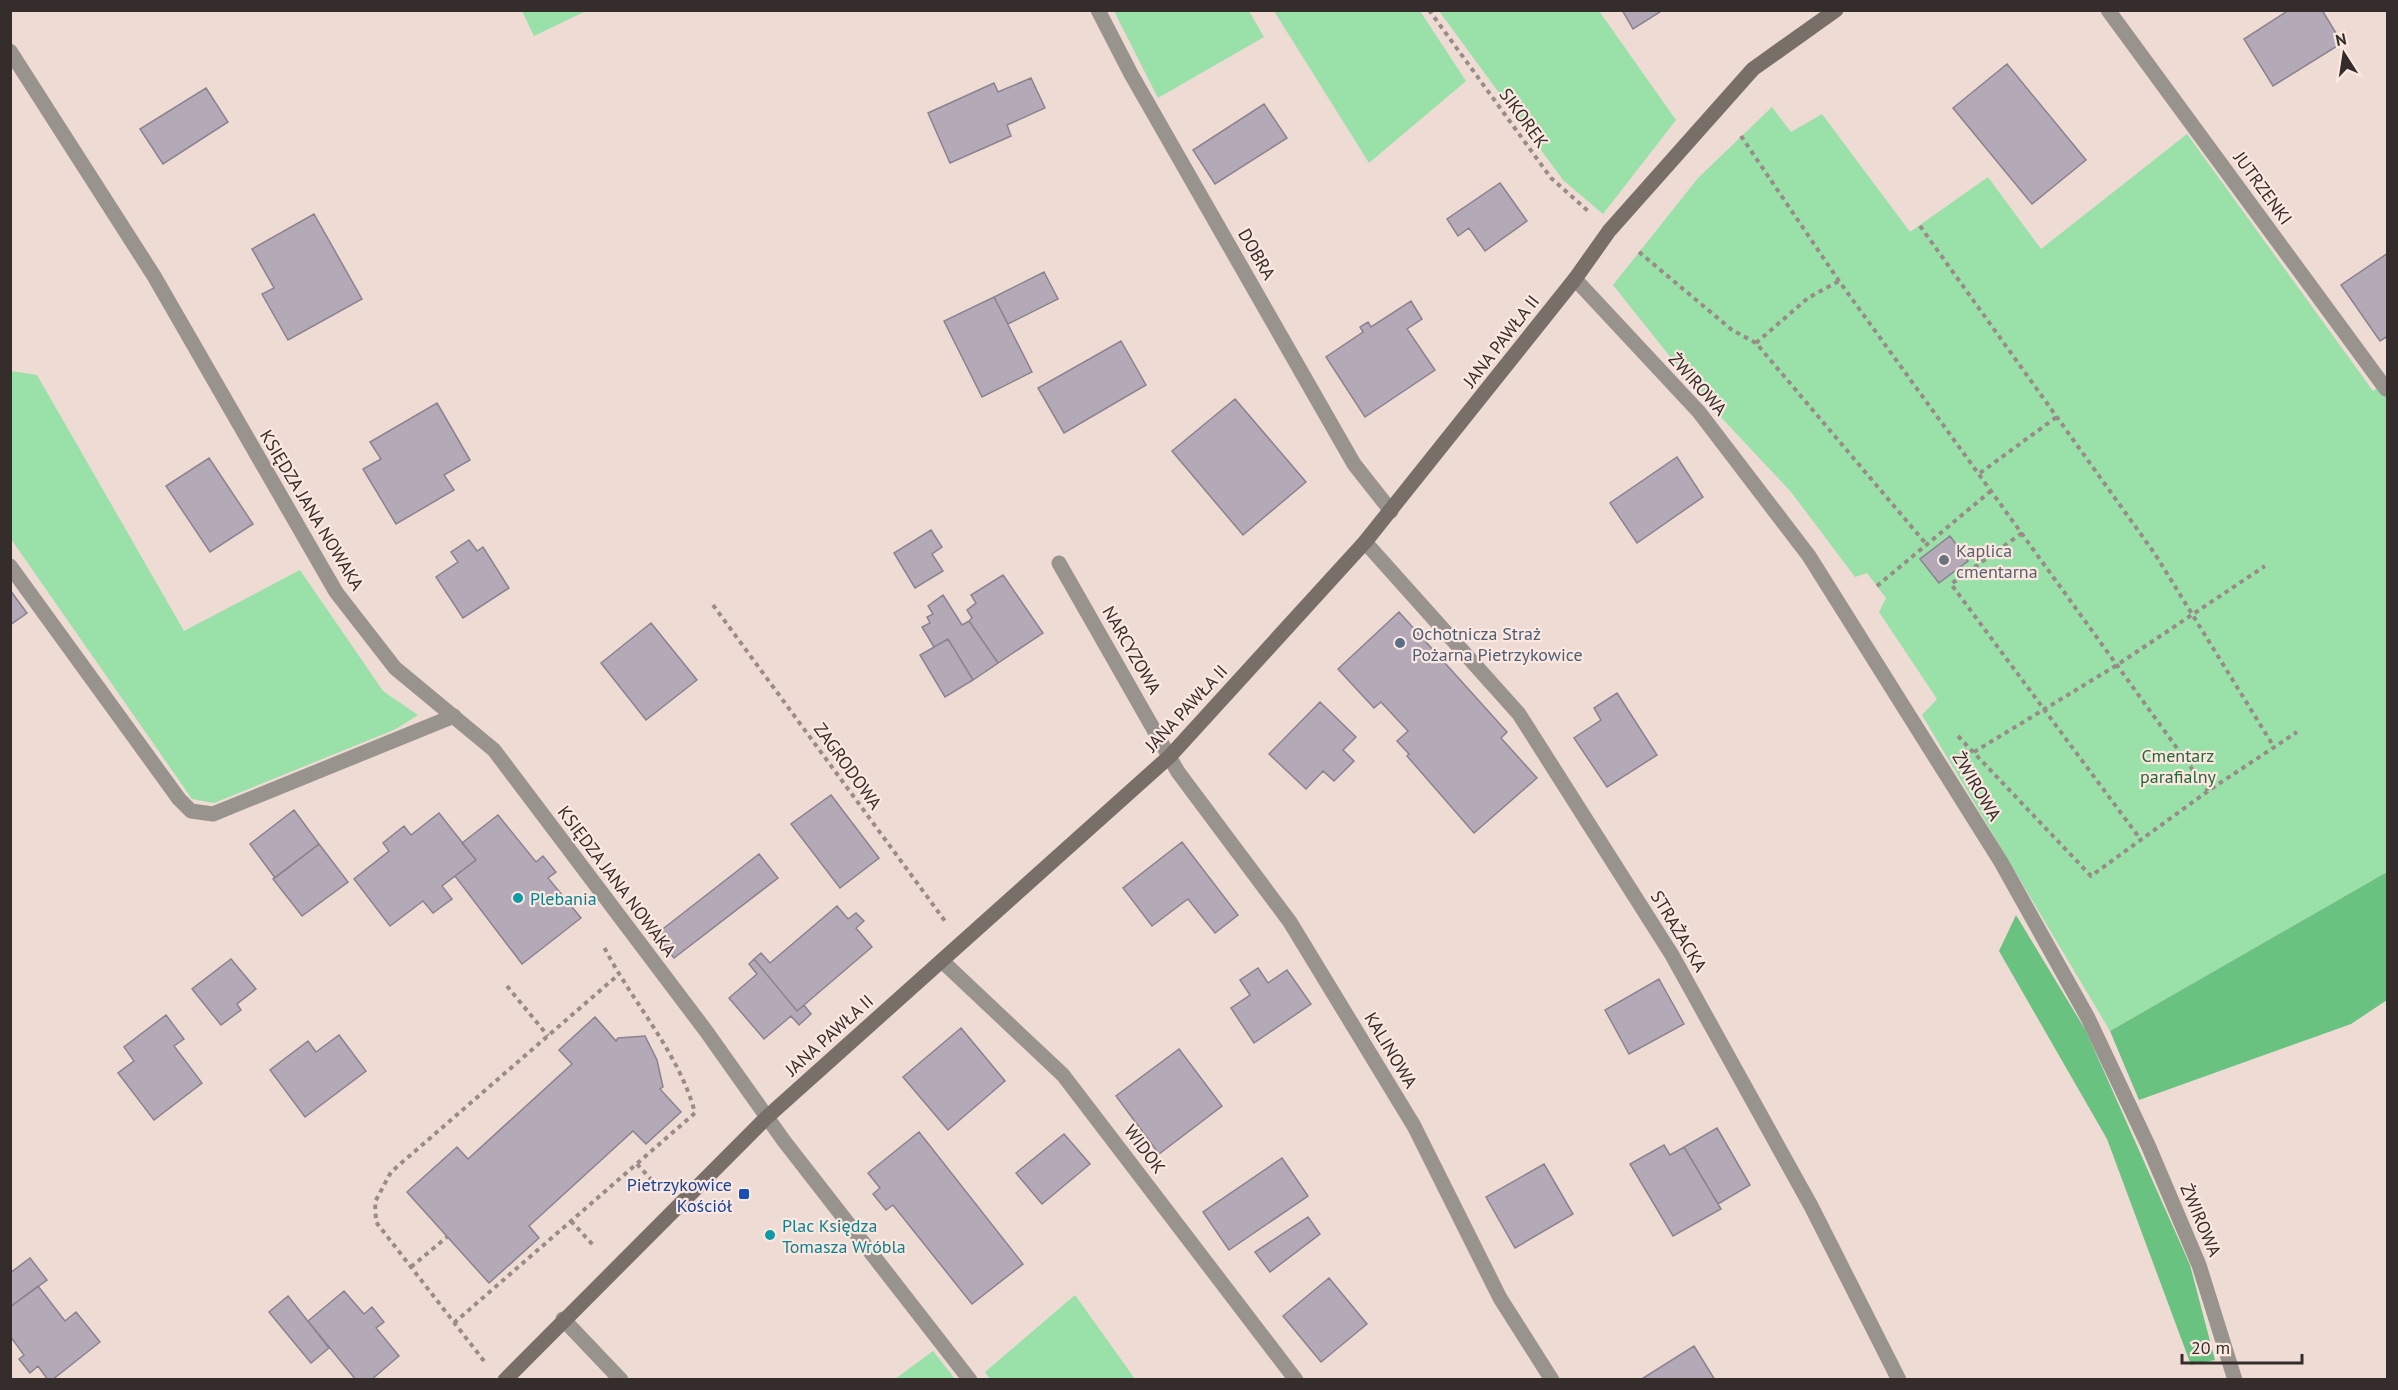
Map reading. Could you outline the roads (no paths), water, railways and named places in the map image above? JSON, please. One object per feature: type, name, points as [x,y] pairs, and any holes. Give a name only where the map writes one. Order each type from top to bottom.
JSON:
[{"type":"street","name":"DOBRA","points":[[1098,10],[1131,74],[1353,464],[1390,511]]},
{"type":"street","name":"JANA PAWŁA II","points":[[505,1380],[563,1319],[766,1118],[1170,756],[1365,542],[1575,279],[1609,231],[1753,69],[1836,10]]},
{"type":"street","name":"JUTRZENKI","points":[[2108,10],[2386,389]]},
{"type":"street","name":"KSIĘDZA JANA NOWAKA","points":[[10,51],[154,276],[336,592],[395,668],[494,750],[706,1031],[766,1118],[861,1243],[970,1380]]},
{"type":"street","name":"ŻWIROWA","points":[[1575,279],[1699,412],[1809,556],[2001,862],[2088,1018],[2148,1145],[2199,1265],[2235,1380]]},
{"type":"street","name":"STRAŻACKA","points":[[1365,542],[1519,714],[1672,955],[1811,1206],[1899,1380]]},
{"type":"street","name":"NARCYZOWA","points":[[1059,563],[1170,756]]},
{"type":"street","points":[[10,566],[179,799],[191,811],[213,814],[454,716]]},
{"type":"street","name":"KALINOWA","points":[[1170,756],[1178,772],[1290,922],[1414,1126],[1500,1298],[1552,1380]]},
{"type":"street","name":"WIDOK","points":[[942,961],[1063,1075],[1296,1380]]},
{"type":"street","points":[[563,1319],[621,1380]]},
{"type":"place","name":"Kaplica cmentarna","points":[[1944,560]]},
{"type":"place","name":"Ochotnicza Straż Pożarna Pietrzykowice","points":[[1400,643]]},
{"type":"place","name":"Plebania","points":[[518,898]]},
{"type":"place","name":"Pietrzykowice Kościół","points":[[744,1194]]},
{"type":"place","name":"Plac Księdza Tomasza Wróbla","points":[[770,1235]]},
{"type":"park label","name":"Cmentarz parafialny","points":[[2178,765]]}]
